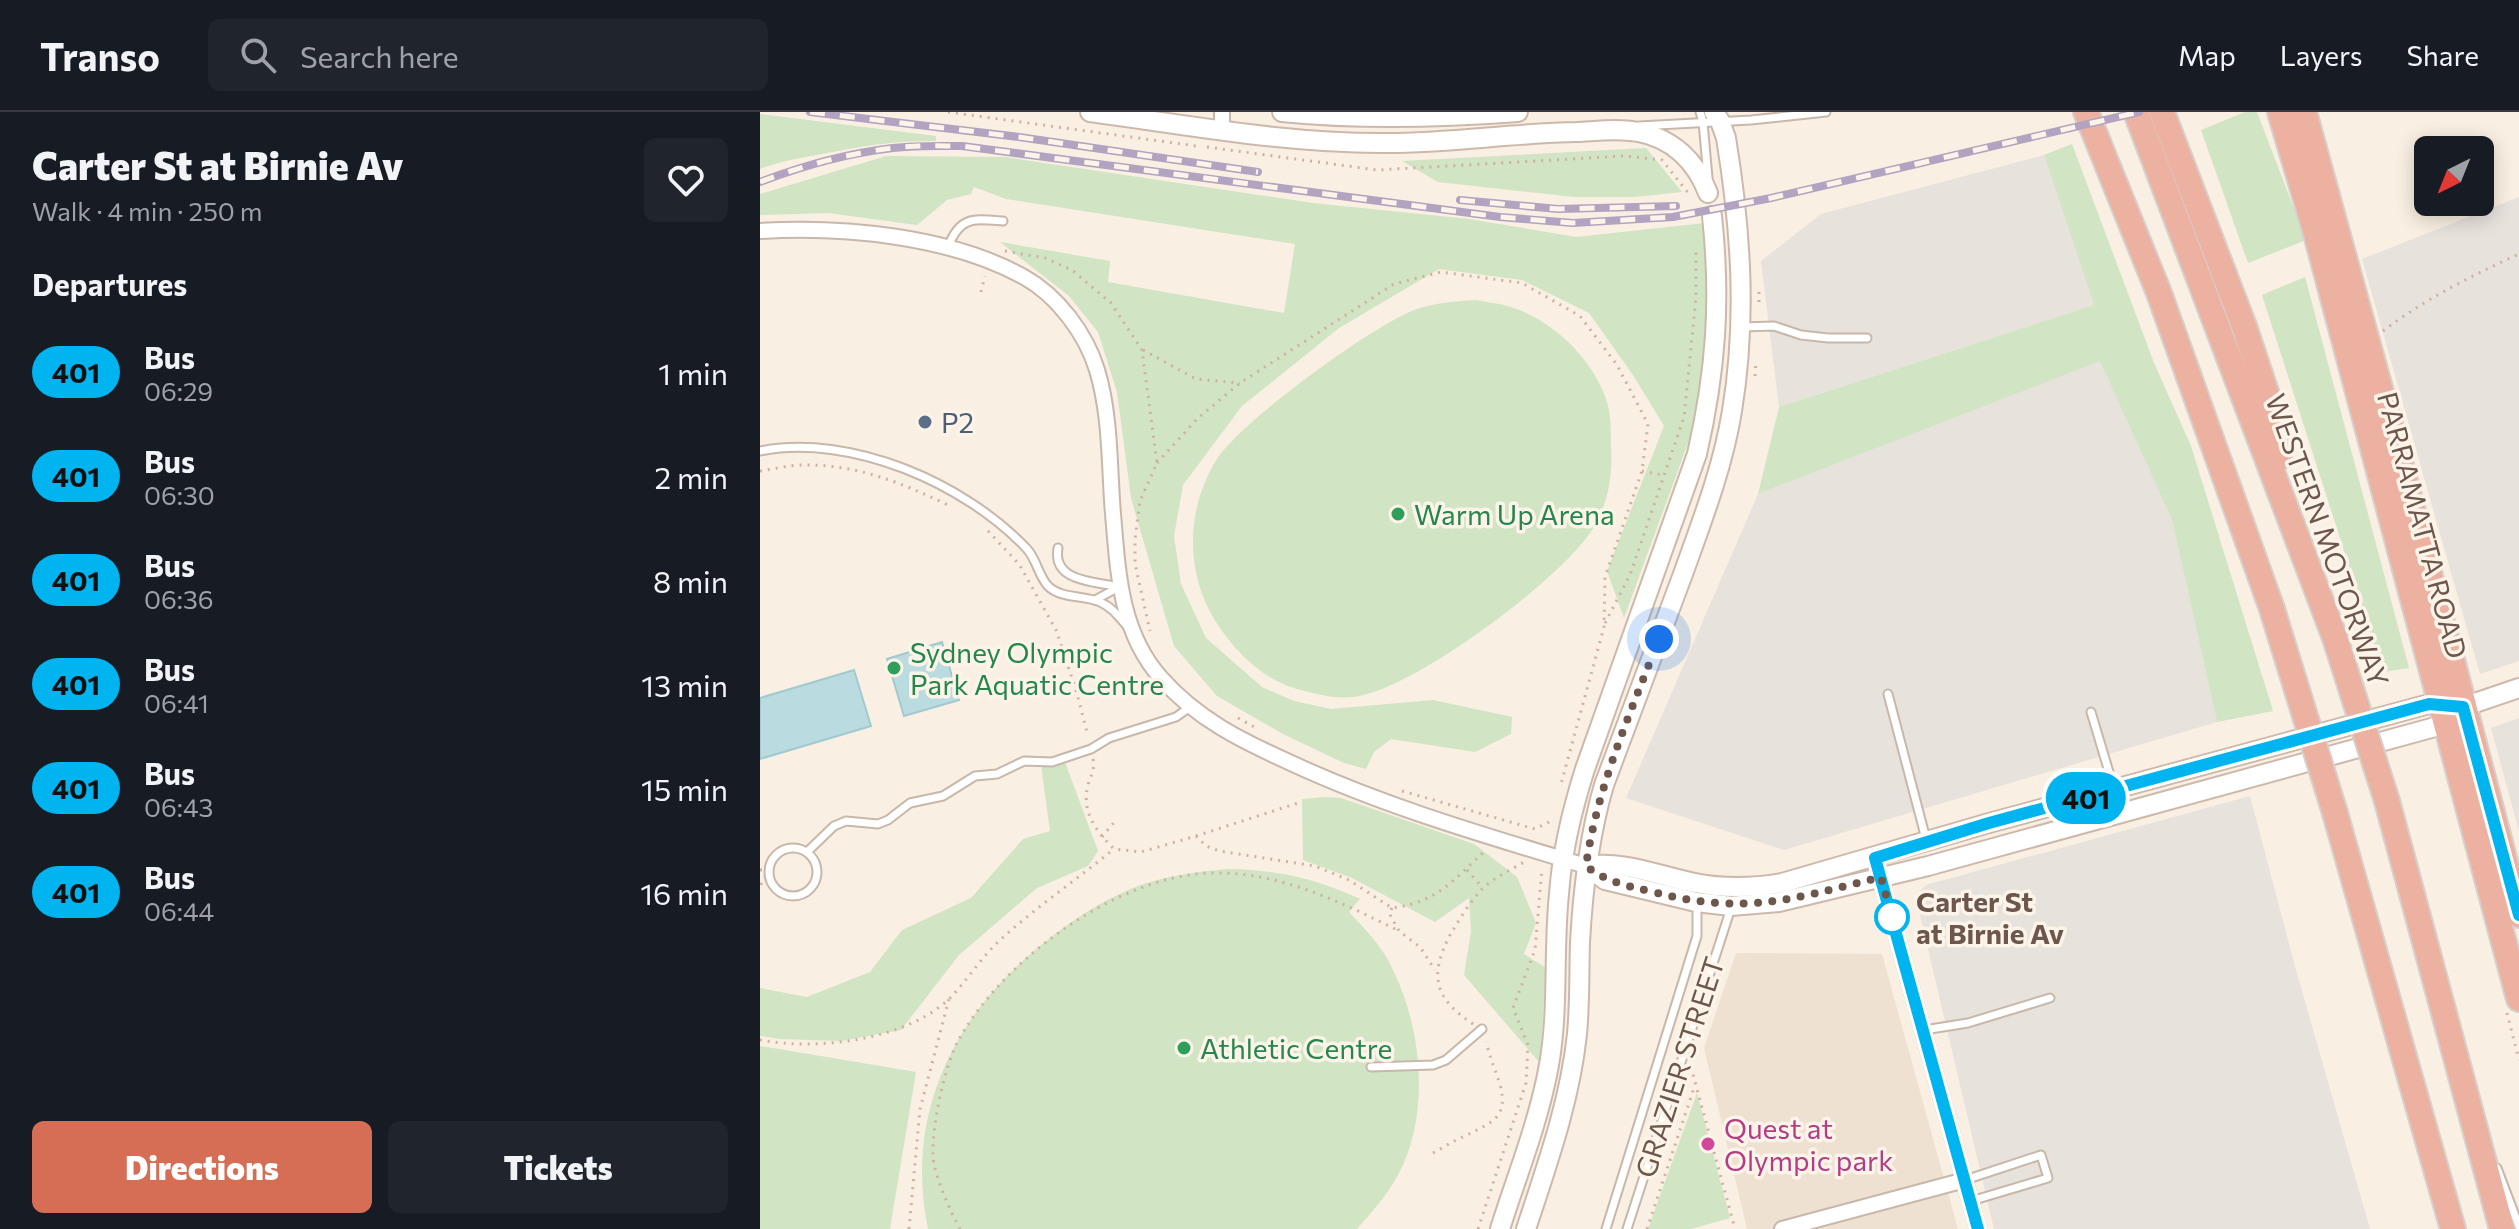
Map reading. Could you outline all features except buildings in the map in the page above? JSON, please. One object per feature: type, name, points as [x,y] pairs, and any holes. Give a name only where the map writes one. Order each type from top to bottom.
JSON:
[{"type":"highway","points":[[2086,112],[2164,307],[2272,609],[2335,813],[2453,1229]]},
{"type":"highway","name":"WESTERN MOTORWAY","points":[[2136,112],[2335,638],[2387,801],[2502,1229]]},
{"type":"highway","points":[[2162,112],[2244,326],[2272,410],[2287,508]]},
{"type":"highway","name":"PARRAMATTA ROAD","points":[[2280,112],[2449,711],[2519,915]]},
{"type":"highway","name":"PARRAMATTA ROAD","points":[[2304,112],[2366,339],[2449,711],[2519,999]]},
{"type":"street","points":[[1090,112],[1222,121],[1323,141],[1389,144],[1532,133],[1625,130],[1646,134],[1672,145],[1689,159],[1708,193]]},
{"type":"street","points":[[1282,112],[1332,117],[1432,118],[1518,112]]},
{"type":"street","points":[[1526,1229],[1562,1120],[1573,1065],[1586,866],[1592,826],[1604,785],[1702,520],[1732,413],[1742,327],[1740,255],[1727,146],[1712,118]]},
{"type":"street","points":[[1500,1229],[1549,1065],[1555,999],[1558,895],[1570,818],[1697,454],[1714,364],[1717,326],[1718,277],[1712,216]]},
{"type":"street","points":[[760,231],[857,232],[948,248],[972,254],[1025,277],[1049,295],[1085,342],[1096,368],[1104,396],[1119,587],[1132,631],[1160,677],[1190,707],[1235,738],[1339,784],[1428,818],[1586,866],[1605,880],[1696,902],[1723,899],[1779,902],[2435,727],[2449,711],[2519,688]]},
{"type":"street","points":[[1717,326],[1742,327]]},
{"type":"street","points":[[1586,866],[1608,862],[1723,899],[1750,888],[1782,883],[1875,858],[1927,841],[2429,704],[2449,711]]},
{"type":"street","points":[[1875,858],[1978,1229]]},
{"type":"street","points":[[1782,1229],[1965,1180]]},
{"type":"lane","points":[[1700,112],[1712,118]]},
{"type":"lane","points":[[1625,130],[1643,125],[1712,118],[1826,112]]},
{"type":"lane","points":[[1708,193],[1712,118]]},
{"type":"lane","points":[[948,248],[953,233],[962,224],[974,219],[1003,221]]},
{"type":"lane","points":[[1742,327],[1774,326],[1801,335],[1867,338]]},
{"type":"lane","points":[[760,451],[780,447],[849,453],[894,464],[937,483],[977,507],[1013,535],[1030,552],[1049,587],[1110,607],[1132,631]]},
{"type":"lane","points":[[1058,548],[1057,563],[1063,572],[1072,577],[1119,587]]},
{"type":"lane","points":[[1095,600],[1119,587]]},
{"type":"lane","points":[[1888,694],[1927,841]]},
{"type":"lane","points":[[807,852],[834,826],[846,821],[878,824],[910,803],[943,796],[975,776],[997,774],[1024,761],[1052,762],[1091,749],[1109,738],[1176,717],[1190,707]]},
{"type":"lane","points":[[2091,712],[2121,812]]},
{"type":"lane","points":[[796,847],[807,852],[815,861],[817,877],[809,891],[802,895],[786,895],[773,886],[764,870],[781,850],[796,847]]},
{"type":"lane","name":"GRAZIER STREET","points":[[1627,1229],[1723,899]]},
{"type":"lane","points":[[1606,1229],[1697,936],[1696,902]]},
{"type":"lane","points":[[1924,1030],[1968,1023],[2050,998]]},
{"type":"lane","points":[[1371,1067],[1433,1065],[1446,1060],[1482,1029]]},
{"type":"lane","points":[[2457,1061],[2519,1226]]},
{"type":"lane","points":[[1965,1180],[2041,1155],[2048,1178],[1971,1201]]},
{"type":"path","points":[[1559,791],[1604,627],[1630,575],[1684,417],[1696,298],[1697,235]]},
{"type":"path","points":[[996,249],[1045,258],[1072,270],[1111,303],[1142,350],[1157,463]]},
{"type":"path","points":[[2366,339],[2378,335],[2408,312],[2460,282],[2519,254]]},
{"type":"path","points":[[1152,640],[1135,564],[1135,539],[1140,501],[1157,463],[1197,419],[1240,383],[1394,284],[1441,272],[1522,283],[1580,316],[1617,365],[1648,424],[1642,471],[1605,577],[1604,627]]},
{"type":"path","points":[[1142,350],[1196,379],[1240,383]]},
{"type":"path","points":[[760,471],[803,465],[856,469],[892,479],[964,513]]},
{"type":"path","points":[[1642,471],[1664,476]]},
{"type":"path","points":[[988,530],[1019,564],[1056,630],[1076,690],[1095,768],[1087,788],[1087,812],[1102,837],[1114,849],[1141,852],[1301,802]]},
{"type":"path","points":[[1238,719],[1263,732]]},
{"type":"path","points":[[1393,788],[1535,829],[1551,821]]},
{"type":"path","points":[[1102,837],[1116,820]]},
{"type":"path","points":[[1196,836],[1206,846],[1219,851],[1315,866],[1349,880],[1392,908],[1426,900],[1448,887],[1485,849]]},
{"type":"path","points":[[760,1040],[780,1044],[841,1041],[901,1030],[949,999],[998,942],[1114,849]]},
{"type":"path","points":[[1436,971],[1457,924],[1483,888],[1524,862]]},
{"type":"path","points":[[1478,1229],[1526,1083],[1528,1045],[1513,1008],[1535,950],[1542,868]]},
{"type":"path","points":[[760,886],[764,870]]},
{"type":"path","points":[[1467,870],[1483,888]]},
{"type":"path","points":[[960,1229],[951,1212],[933,1157],[945,1074],[957,1044],[994,992],[1025,962],[1071,926],[1131,890],[1156,882],[1209,873],[1284,881],[1343,903],[1399,931],[1420,947],[1436,971],[1440,990],[1449,1005],[1482,1029],[1500,1085],[1502,1102],[1493,1124],[1433,1153]]},
{"type":"path","points":[[1392,908],[1389,913],[1399,931]]},
{"type":"path","points":[[909,1229],[920,1109],[949,999]]},
{"type":"path","points":[[1691,1066],[1735,1229]]},
{"type":"path","points":[[1647,1229],[1695,1082]]},
{"type":"shaded area","points":[[2044,155],[2094,305],[1779,407],[1761,261],[1821,214]]},
{"type":"shaded area","points":[[2519,197],[2519,661],[2480,674],[2362,259],[2471,216],[2494,216],[2494,207]]},
{"type":"shaded area","points":[[2100,360],[2172,520],[2217,722],[1784,850],[1626,798],[1758,494]]},
{"type":"shaded area","points":[[2519,718],[2519,831],[2491,728]]},
{"type":"shaded area","points":[[2250,796],[2370,1229],[1994,1229],[1916,898],[1919,892],[1926,885]]},
{"type":"shaded area","points":[[1736,953],[1882,954],[1958,1229],[1747,1229],[1704,1048]]},
{"type":"green space","points":[[2245,112],[2257,112],[2306,240],[2248,263],[2201,130]]},
{"type":"green space","points":[[760,114],[936,136],[936,141],[865,146],[760,169]]},
{"type":"green space","points":[[2072,144],[2154,363],[2191,446],[2273,711],[2217,722],[2172,520],[2100,361],[1758,494],[1779,407],[2094,305],[2044,155]]},
{"type":"green space","points":[[1646,148],[1682,192],[1635,197],[1574,197],[1438,182],[1402,161]]},
{"type":"green space","points":[[886,156],[1005,157],[1313,203],[1469,219],[1576,237],[1705,223],[1710,298],[1696,421],[1624,618],[1607,571],[1664,426],[1589,313],[1522,280],[1439,269],[1339,328],[1242,406],[1183,485],[1174,536],[1181,584],[1206,638],[1262,687],[1294,701],[1331,709],[1433,700],[1512,717],[1511,734],[1475,752],[1391,739],[1374,752],[1366,769],[1344,763],[1283,734],[1217,696],[1174,646],[1131,498],[1117,392],[1098,332],[1069,296],[1000,242],[1110,261],[1108,282],[1284,313],[1295,244],[1006,199],[974,187],[971,194],[947,200],[917,225],[828,213],[760,215],[760,194]]},
{"type":"green space","points":[[2305,277],[2409,668],[2383,672],[2262,295]]},
{"type":"green space","name":"Warm Up Arena","points":[[1476,300],[1503,305],[1539,320],[1568,342],[1592,370],[1607,402],[1611,429],[1610,479],[1602,510],[1592,530],[1550,576],[1483,630],[1410,676],[1379,690],[1353,697],[1325,696],[1284,685],[1249,661],[1229,640],[1204,599],[1194,560],[1193,540],[1199,500],[1206,480],[1228,445],[1250,424],[1307,378],[1368,335],[1414,310]]},
{"type":"green space","points":[[1065,762],[1098,851],[1088,866],[1037,888],[959,955],[901,1030],[841,1041],[760,1036],[760,988],[807,997],[870,972],[902,930],[971,898],[1023,839],[1050,831],[1041,765]]},
{"type":"green space","points":[[1341,798],[1474,844],[1517,877],[1536,923],[1524,954],[1546,968],[1540,1063],[1464,975],[1471,932],[1469,898],[1435,922],[1352,878],[1303,860],[1302,799]]},
{"type":"green space","name":"Athletic Centre","points":[[1227,869],[1295,876],[1360,899],[1349,912],[1381,949],[1397,979],[1414,1034],[1419,1093],[1409,1149],[1398,1175],[1374,1210],[1357,1229],[928,1229],[922,1186],[924,1145],[931,1106],[944,1069],[962,1033],[985,1000],[1045,942],[1109,899],[1156,880]]},
{"type":"green space","points":[[760,1046],[916,1072],[890,1229],[760,1229]]},
{"type":"green space","points":[[1697,1093],[1730,1218],[1691,1229],[1648,1229]]},
{"type":"water","points":[[942,642],[959,700],[904,716],[887,659]]},
{"type":"water","points":[[854,670],[871,726],[760,759],[760,698]]},
{"type":"railway","points":[[810,112],[1019,137],[1258,172]]},
{"type":"railway","points":[[760,182],[860,153],[910,146],[962,146],[1500,217],[1573,223],[1673,217],[1771,198],[2139,112]]},
{"type":"railway","points":[[1460,200],[1558,209],[1676,206]]},
{"type":"bus line","name":"401","points":[[1978,1229],[1875,858],[1989,823],[2429,704],[2463,707],[2519,915]]},
{"type":"place","name":"P2","points":[[925,422]]},
{"type":"place","name":"Warm Up Arena","points":[[1398,514]]},
{"type":"place","name":"Sydney Olympic Park Aquatic Centre","points":[[894,668]]},
{"type":"place","name":"Carter St at Birnie Av","points":[[1892,917]]},
{"type":"place","name":"Athletic Centre","points":[[1184,1048]]},
{"type":"place","name":"Quest at Olympic park","points":[[1708,1144]]},
{"type":"route","points":[[1659,639],[1604,785],[1592,826],[1586,866],[1605,880],[1665,896],[1731,906],[1779,902],[1881,877],[1892,917]]}]
